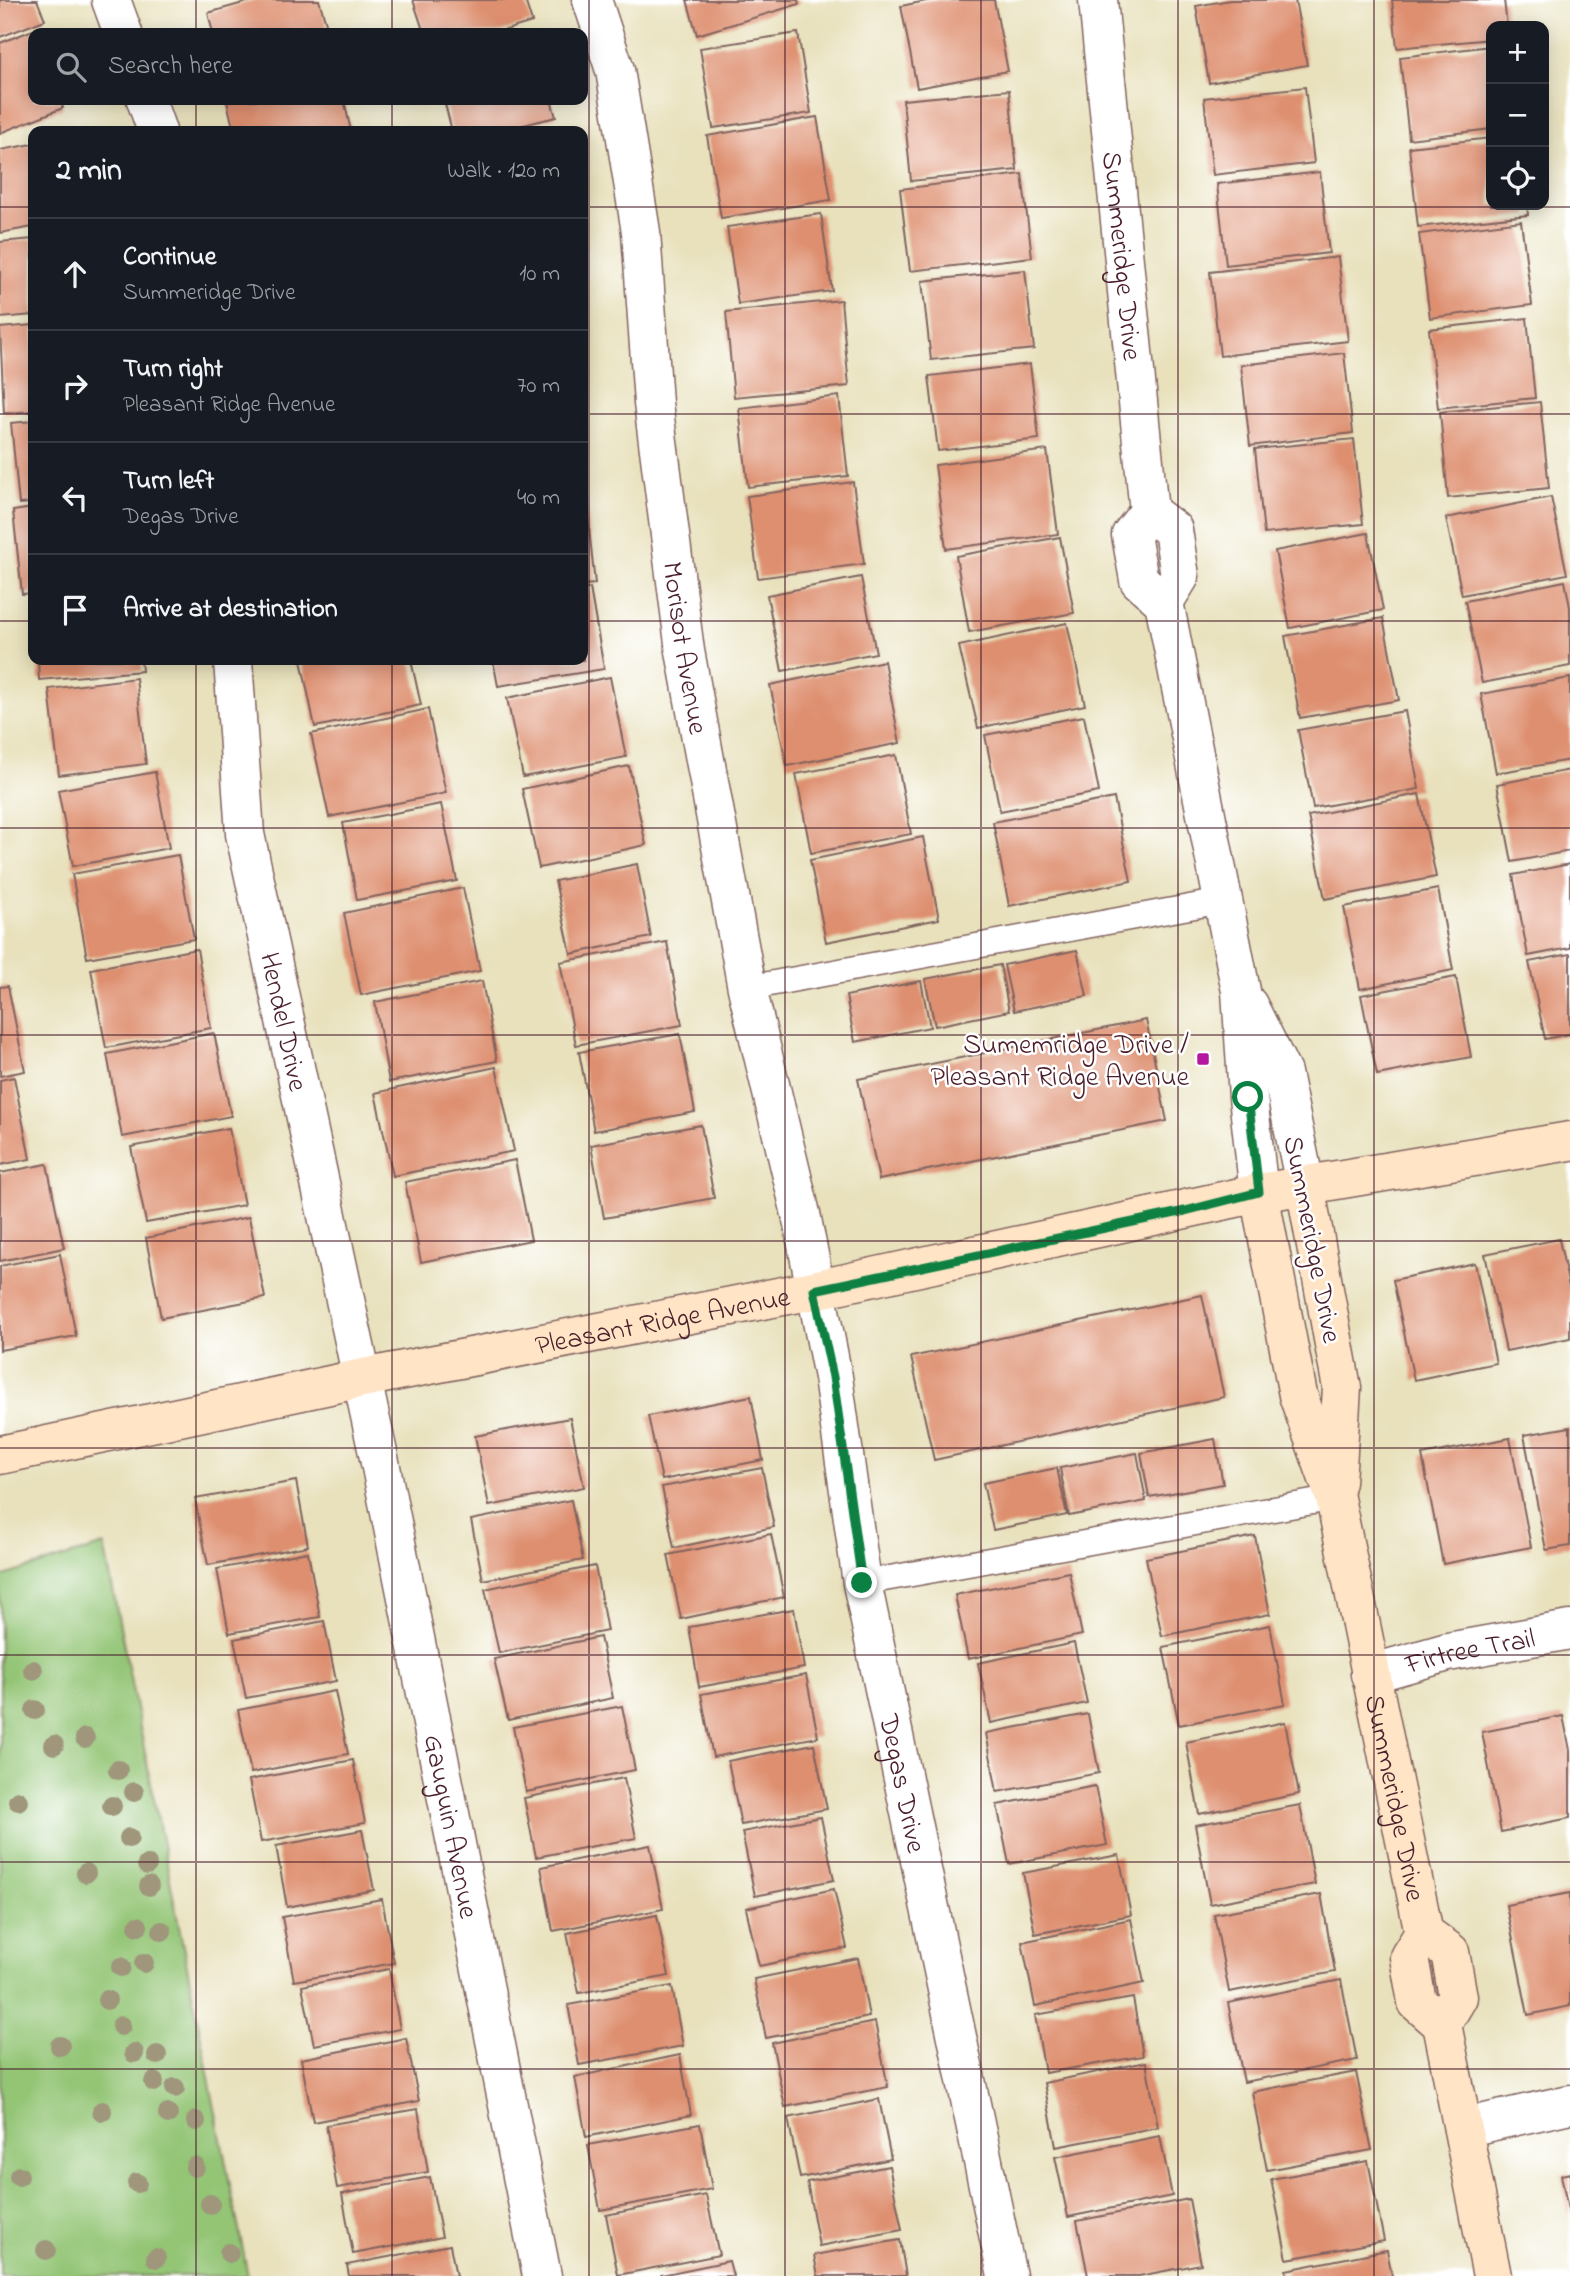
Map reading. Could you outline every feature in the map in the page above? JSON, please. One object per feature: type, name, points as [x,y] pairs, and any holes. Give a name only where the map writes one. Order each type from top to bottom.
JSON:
[{"type":"street","points":[[111,0],[121,28]]},
{"type":"street","name":"Morisot Avenue","points":[[592,0],[615,69],[641,232],[653,403],[685,651],[747,988],[801,1214],[814,1290]]},
{"type":"street","name":"Summeridge Drive","points":[[1098,0],[1149,512],[1132,535],[1139,580],[1164,602],[1241,991],[1248,1097],[1259,1192],[1298,1395],[1335,1498],[1424,1933],[1409,1956],[1417,2002],[1442,2024],[1492,2276]]},
{"type":"street","points":[[148,105],[155,126]]},
{"type":"street","name":"Hendel Drive","points":[[233,665],[245,834],[363,1378]]},
{"type":"street","name":"Summeridge Drive","points":[[1241,991],[1282,1073],[1305,1185],[1342,1388],[1335,1498]]},
{"type":"street","name":"Pleasant Ridge Avenue","points":[[0,1455],[363,1378],[814,1290],[1185,1211],[1259,1192],[1570,1142]]},
{"type":"street","name":"Degas Drive","points":[[814,1290],[833,1377],[862,1583],[1007,2276]]},
{"type":"street","name":"Gauguin Avenue","points":[[363,1378],[542,2276]]},
{"type":"street","name":"Firtree Trail","points":[[1370,1674],[1448,1652],[1570,1630]]},
{"type":"street","points":[[1463,2128],[1570,2104]]},
{"type":"lane","points":[[747,988],[1222,901]]},
{"type":"lane","points":[[862,1583],[1335,1498]]},
{"type":"green space","points":[[104,1545],[248,2276],[0,2276],[0,1577]]},
{"type":"building","points":[[0,0],[37,0],[45,20],[0,37]]},
{"type":"building","points":[[254,0],[319,0],[327,28],[212,28],[208,13]]},
{"type":"building","points":[[413,0],[525,0],[532,22],[512,28],[422,28]]},
{"type":"building","points":[[687,0],[798,0],[799,4],[697,35]]},
{"type":"building","points":[[931,0],[994,0],[1008,71],[917,88],[901,6]]},
{"type":"building","points":[[1230,0],[1295,0],[1307,65],[1209,83],[1196,6]]},
{"type":"building","points":[[1392,0],[1504,0],[1506,21],[1486,21],[1486,39],[1397,48]]},
{"type":"building","points":[[28,32],[28,105],[62,105],[63,108],[0,133],[0,43]]},
{"type":"building","points":[[798,33],[811,113],[713,128],[700,48]]},
{"type":"building","points":[[1486,47],[1486,130],[1409,139],[1400,57]]},
{"type":"building","points":[[1305,87],[1314,163],[1213,175],[1204,98]]},
{"type":"building","points":[[1009,90],[1017,170],[911,181],[903,100]]},
{"type":"building","points":[[228,105],[345,105],[350,126],[233,126]]},
{"type":"building","points":[[445,105],[552,105],[556,117],[519,126],[451,126]]},
{"type":"building","points":[[817,117],[831,200],[721,218],[707,136]]},
{"type":"building","points":[[1486,139],[1486,210],[1528,210],[1528,215],[1418,227],[1409,147]]},
{"type":"building","points":[[28,145],[28,228],[0,233],[0,150]]},
{"type":"building","points":[[1320,172],[1329,253],[1226,265],[1217,184]]},
{"type":"building","points":[[1022,174],[1032,257],[910,271],[900,189]]},
{"type":"building","points":[[821,214],[832,291],[738,304],[727,227]]},
{"type":"building","points":[[1521,221],[1532,305],[1430,318],[1419,234]]},
{"type":"building","points":[[28,239],[28,315],[0,318],[0,242]]},
{"type":"building","points":[[1338,257],[1348,341],[1220,356],[1210,272]]},
{"type":"building","points":[[1025,270],[1034,349],[931,360],[922,281]]},
{"type":"building","points":[[841,300],[849,386],[734,397],[726,312]]},
{"type":"building","points":[[1527,318],[1535,398],[1438,408],[1429,329]]},
{"type":"building","points":[[28,325],[28,411],[4,413],[0,328]]},
{"type":"building","points":[[1344,353],[1353,433],[1250,446],[1241,365]]},
{"type":"building","points":[[1030,364],[1039,439],[938,451],[929,376]]},
{"type":"building","points":[[839,396],[848,476],[748,487],[739,408]]},
{"type":"building","points":[[1540,402],[1549,488],[1448,498],[1440,412]]},
{"type":"building","points":[[28,421],[28,503],[19,504],[11,423]]},
{"type":"building","points":[[1354,439],[1363,524],[1264,534],[1255,449]]},
{"type":"building","points":[[1047,450],[1058,534],[946,549],[935,465]]},
{"type":"building","points":[[853,482],[864,564],[758,578],[747,496]]},
{"type":"building","points":[[1551,497],[1567,574],[1462,595],[1446,518]]},
{"type":"building","points":[[28,509],[28,593],[22,594],[13,511]]},
{"type":"building","points":[[588,519],[595,584],[588,585]]},
{"type":"building","points":[[1368,533],[1383,610],[1290,628],[1275,551]]},
{"type":"building","points":[[1060,537],[1074,613],[969,632],[956,556]]},
{"type":"building","points":[[861,577],[876,653],[782,671],[767,595]]},
{"type":"building","points":[[1565,581],[1570,607],[1570,666],[1482,683],[1465,601]]},
{"type":"building","points":[[588,589],[604,669],[498,686],[494,665],[588,665]]},
{"type":"building","points":[[1383,618],[1399,700],[1300,718],[1285,636]]},
{"type":"building","points":[[1067,623],[1085,705],[978,728],[959,646]]},
{"type":"building","points":[[884,661],[900,743],[787,766],[770,685]]},
{"type":"building","points":[[38,665],[141,665],[142,671],[39,680]]},
{"type":"building","points":[[302,665],[412,665],[421,705],[315,727]]},
{"type":"building","points":[[610,677],[626,757],[523,777],[507,698]]},
{"type":"building","points":[[136,678],[146,764],[59,775],[49,689]]},
{"type":"building","points":[[1570,678],[1570,760],[1496,773],[1481,694]]},
{"type":"building","points":[[428,709],[446,793],[329,817],[311,734]]},
{"type":"building","points":[[1405,711],[1419,789],[1313,808],[1298,730]]},
{"type":"building","points":[[1084,716],[1099,792],[1000,811],[985,735]]},
{"type":"building","points":[[896,755],[911,834],[811,853],[796,774]]},
{"type":"building","points":[[629,766],[646,845],[539,868],[522,789]]},
{"type":"building","points":[[1570,770],[1570,851],[1512,862],[1497,784]]},
{"type":"building","points":[[155,772],[169,848],[73,866],[58,790]]},
{"type":"building","points":[[1419,794],[1436,877],[1325,899],[1308,816]]},
{"type":"building","points":[[1114,798],[1131,881],[1009,906],[993,822]]},
{"type":"building","points":[[441,804],[457,881],[357,900],[343,823]]},
{"type":"building","points":[[923,837],[939,919],[826,942],[810,860]]},
{"type":"building","points":[[178,855],[194,939],[87,958],[72,874]]},
{"type":"building","points":[[637,864],[651,937],[571,954],[555,881]]},
{"type":"building","points":[[1570,864],[1570,948],[1528,956],[1513,875]]},
{"type":"building","points":[[463,888],[480,971],[361,995],[344,913]]},
{"type":"building","points":[[1438,889],[1453,970],[1360,989],[1344,907]]},
{"type":"building","points":[[667,942],[682,1025],[576,1045],[560,962]]},
{"type":"building","points":[[197,949],[211,1028],[106,1048],[91,969]]},
{"type":"building","points":[[1077,950],[1087,996],[1014,1011],[1004,965]]},
{"type":"building","points":[[1570,954],[1570,1034],[1545,1039],[1529,962]]},
{"type":"building","points":[[1000,965],[1009,1011],[935,1026],[925,979]]},
{"type":"building","points":[[1456,977],[1471,1057],[1377,1075],[1361,995]]},
{"type":"building","points":[[482,981],[497,1061],[389,1082],[375,1002]]},
{"type":"building","points":[[921,981],[930,1027],[855,1042],[846,996]]},
{"type":"building","points":[[8,986],[25,1071],[0,1076],[0,987]]},
{"type":"building","points":[[1146,1020],[1167,1121],[879,1180],[858,1079]]},
{"type":"building","points":[[214,1033],[231,1116],[122,1137],[107,1054]]},
{"type":"building","points":[[680,1034],[695,1112],[594,1131],[579,1052]]},
{"type":"building","points":[[496,1067],[514,1151],[393,1176],[375,1093]]},
{"type":"building","points":[[14,1077],[30,1159],[0,1165],[0,1080]]},
{"type":"building","points":[[701,1125],[714,1198],[604,1218],[591,1145]]},
{"type":"building","points":[[229,1128],[244,1205],[146,1223],[131,1147]]},
{"type":"building","points":[[515,1160],[531,1240],[421,1262],[405,1182]]},
{"type":"building","points":[[47,1164],[64,1248],[0,1261],[0,1173]]},
{"type":"building","points":[[249,1217],[265,1298],[161,1318],[146,1238]]},
{"type":"building","points":[[1559,1239],[1570,1292],[1570,1338],[1506,1351],[1485,1254]]},
{"type":"building","points":[[60,1254],[76,1336],[0,1350],[0,1266]]},
{"type":"building","points":[[1475,1263],[1496,1363],[1414,1380],[1393,1280]]},
{"type":"building","points":[[1202,1295],[1224,1397],[934,1460],[911,1357]]},
{"type":"building","points":[[751,1396],[763,1460],[662,1480],[648,1416]]},
{"type":"building","points":[[570,1418],[584,1487],[489,1506],[475,1436]]},
{"type":"building","points":[[1570,1427],[1570,1546],[1546,1550],[1524,1435]]},
{"type":"building","points":[[1510,1438],[1531,1547],[1443,1564],[1422,1455]]},
{"type":"building","points":[[1215,1439],[1223,1484],[1149,1497],[1141,1453]]},
{"type":"building","points":[[1137,1453],[1146,1501],[1069,1516],[1060,1468]]},
{"type":"building","points":[[762,1468],[774,1527],[674,1548],[662,1487]]},
{"type":"building","points":[[1057,1468],[1067,1515],[993,1530],[983,1483]]},
{"type":"building","points":[[296,1481],[308,1546],[208,1565],[195,1499]]},
{"type":"building","points":[[571,1500],[583,1560],[483,1580],[471,1520]]},
{"type":"building","points":[[771,1534],[784,1597],[681,1619],[668,1555]]},
{"type":"building","points":[[1255,1536],[1270,1614],[1162,1636],[1146,1558]]},
{"type":"building","points":[[308,1552],[320,1617],[229,1633],[217,1569]]},
{"type":"building","points":[[595,1566],[607,1631],[499,1653],[485,1589]]},
{"type":"building","points":[[1069,1572],[1082,1635],[968,1659],[955,1595]]},
{"type":"building","points":[[794,1609],[804,1668],[699,1687],[689,1627]]},
{"type":"building","points":[[324,1621],[336,1681],[246,1698],[234,1639]]},
{"type":"building","points":[[1270,1625],[1285,1704],[1179,1725],[1163,1647]]},
{"type":"building","points":[[600,1637],[613,1698],[508,1720],[494,1659]]},
{"type":"building","points":[[1074,1643],[1087,1703],[991,1723],[978,1663]]},
{"type":"building","points":[[806,1675],[818,1737],[713,1757],[701,1694]]},
{"type":"building","points":[[335,1691],[348,1754],[251,1773],[238,1710]]},
{"type":"building","points":[[622,1706],[635,1770],[526,1792],[513,1727]]},
{"type":"building","points":[[1088,1714],[1099,1773],[997,1792],[986,1733]]},
{"type":"building","points":[[1563,1716],[1570,1750],[1570,1818],[1501,1832],[1482,1732]]},
{"type":"building","points":[[1285,1722],[1299,1794],[1199,1814],[1186,1742]]},
{"type":"building","points":[[814,1744],[827,1809],[741,1825],[728,1761]]},
{"type":"building","points":[[353,1760],[365,1823],[261,1842],[249,1780]]},
{"type":"building","points":[[624,1778],[636,1838],[536,1857],[524,1798]]},
{"type":"building","points":[[1095,1786],[1107,1845],[1009,1864],[997,1805]]},
{"type":"building","points":[[1300,1805],[1315,1884],[1210,1904],[1195,1825]]},
{"type":"building","points":[[821,1817],[834,1880],[755,1896],[742,1832]]},
{"type":"building","points":[[362,1830],[374,1890],[287,1907],[276,1846]]},
{"type":"building","points":[[650,1845],[663,1909],[553,1931],[541,1867]]},
{"type":"building","points":[[1119,1855],[1131,1915],[1035,1934],[1023,1873]]},
{"type":"building","points":[[834,1889],[847,1948],[759,1966],[746,1908]]},
{"type":"building","points":[[1570,1893],[1570,2006],[1528,2015],[1506,1905]]},
{"type":"building","points":[[1321,1894],[1335,1972],[1229,1992],[1214,1914]]},
{"type":"building","points":[[382,1899],[394,1963],[294,1981],[282,1917]]},
{"type":"building","points":[[657,1915],[669,1976],[579,1993],[567,1933]]},
{"type":"building","points":[[1131,1919],[1144,1983],[1035,2006],[1022,1942]]},
{"type":"building","points":[[858,1958],[869,2017],[766,2038],[754,1979]]},
{"type":"building","points":[[389,1969],[400,2029],[314,2045],[302,1986]]},
{"type":"building","points":[[1341,1980],[1357,2060],[1244,2082],[1228,2003]]},
{"type":"building","points":[[672,1986],[683,2046],[579,2065],[568,2005]]},
{"type":"building","points":[[1133,1998],[1143,2056],[1045,2073],[1035,2015]]},
{"type":"building","points":[[875,2022],[888,2087],[785,2107],[772,2043]]},
{"type":"building","points":[[406,2038],[419,2101],[313,2122],[301,2059]]},
{"type":"building","points":[[680,2055],[691,2115],[586,2137],[575,2077]]},
{"type":"building","points":[[1146,2062],[1158,2127],[1056,2147],[1044,2083]]},
{"type":"building","points":[[1356,2072],[1372,2150],[1267,2170],[1252,2092]]},
{"type":"building","points":[[879,2099],[891,2159],[800,2178],[788,2118]]},
{"type":"building","points":[[418,2109],[428,2172],[337,2188],[326,2125]]},
{"type":"building","points":[[700,2124],[712,2189],[600,2210],[588,2145]]},
{"type":"building","points":[[1160,2136],[1172,2196],[1068,2217],[1055,2157]]},
{"type":"building","points":[[1368,2161],[1384,2241],[1287,2259],[1271,2179]]},
{"type":"building","points":[[889,2166],[902,2230],[819,2246],[807,2182]]},
{"type":"building","points":[[1570,2173],[1570,2214],[1569,2215],[1561,2175]]},
{"type":"building","points":[[430,2177],[442,2237],[353,2254],[342,2194]]},
{"type":"building","points":[[706,2195],[719,2255],[618,2275],[606,2215]]},
{"type":"building","points":[[1189,2199],[1201,2264],[1139,2276],[1088,2276],[1077,2221]]},
{"type":"building","points":[[900,2240],[906,2276],[818,2276],[814,2255]]},
{"type":"building","points":[[450,2245],[456,2276],[349,2276],[347,2265]]},
{"type":"building","points":[[1387,2250],[1392,2276],[1287,2276],[1286,2270]]},
{"type":"building","points":[[729,2261],[733,2276],[661,2276],[661,2275]]},
{"type":"place","name":"Sumemridge Drive / Pleasant Ridge Avenue","points":[[1203,1059]]},
{"type":"route","points":[[862,1583],[833,1377],[814,1290],[1185,1211],[1259,1192],[1254,1129],[1248,1097]]}]
